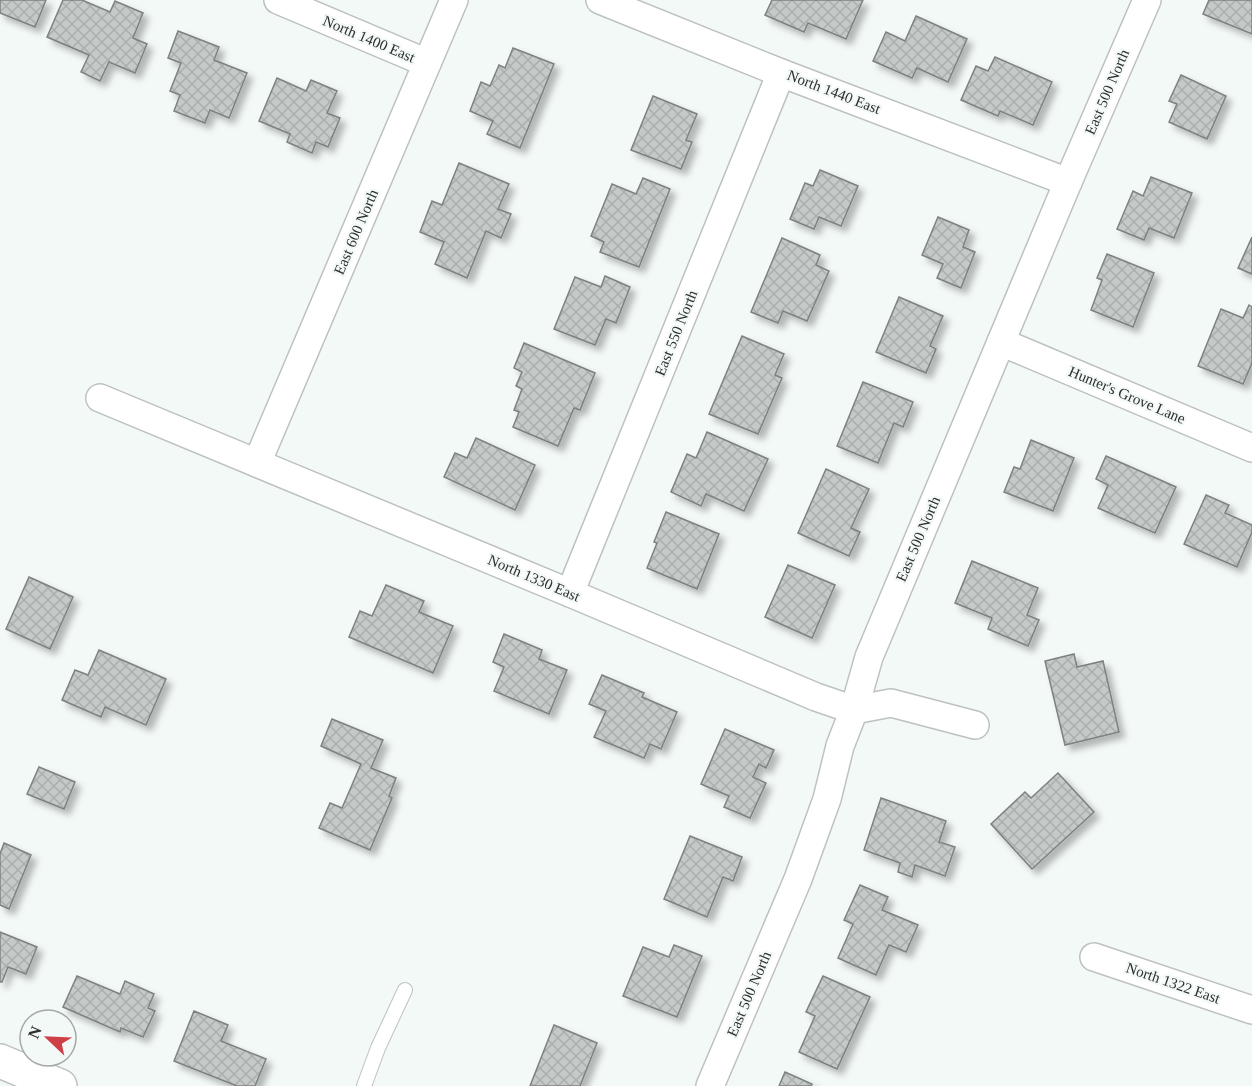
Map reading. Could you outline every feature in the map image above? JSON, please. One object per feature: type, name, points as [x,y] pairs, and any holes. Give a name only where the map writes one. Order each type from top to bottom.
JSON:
[{"type":"main road","points":[[0,1061],[60,1086]]},
{"type":"street","name":"North 1400 East","points":[[278,0],[427,63]]},
{"type":"street","name":"East 600 North","points":[[257,463],[454,0]]},
{"type":"street","name":"North 1440 East","points":[[600,0],[781,73],[1068,182]]},
{"type":"street","name":"East 500 North","points":[[710,1086],[798,879],[827,799],[840,746],[854,710],[869,657],[1068,182],[1147,0]]},
{"type":"street","name":"East 550 North","points":[[570,593],[781,73]]},
{"type":"street","name":"Hunter's Grove Lane","points":[[1001,342],[1252,448]]},
{"type":"street","name":"North 1330 East","points":[[100,398],[816,697],[854,710],[891,703],[975,725]]},
{"type":"street","name":"North 1322 East","points":[[1094,957],[1252,1010]]},
{"type":"lane","points":[[364,1086],[378,1048],[405,990]]},
{"type":"building","points":[[0,0],[46,0],[35,27],[0,13]]},
{"type":"building","points":[[63,0],[82,0],[110,12],[115,1],[143,13],[133,38],[147,44],[135,73],[109,62],[100,81],[81,72],[89,55],[47,37]]},
{"type":"building","points":[[772,0],[863,0],[846,39],[808,23],[804,32],[765,15]]},
{"type":"building","points":[[1209,0],[1252,0],[1252,34],[1203,14]]},
{"type":"building","points":[[916,16],[967,39],[948,82],[917,68],[912,78],[873,61],[886,32],[905,41]]},
{"type":"building","points":[[178,31],[219,47],[214,60],[247,73],[229,118],[210,110],[205,123],[174,111],[180,95],[170,91],[181,63],[168,58]]},
{"type":"building","points":[[513,48],[554,64],[520,148],[487,134],[493,121],[470,111],[481,82],[490,86],[499,65],[505,68]]},
{"type":"building","points":[[995,57],[1052,82],[1033,125],[1000,111],[998,116],[961,100],[976,66],[988,71]]},
{"type":"building","points":[[1181,75],[1226,96],[1207,139],[1169,122],[1177,104],[1169,101]]},
{"type":"building","points":[[277,78],[306,91],[311,80],[337,91],[327,113],[340,118],[328,147],[316,142],[312,153],[287,142],[290,134],[259,121]]},
{"type":"building","points":[[653,96],[697,114],[686,140],[692,142],[681,169],[631,150]]},
{"type":"building","points":[[459,163],[509,184],[498,209],[511,214],[501,238],[486,231],[467,278],[435,264],[444,242],[420,232],[432,201],[442,205]]},
{"type":"building","points":[[820,170],[858,186],[841,226],[819,217],[814,229],[790,219],[805,183],[813,186]]},
{"type":"building","points":[[1151,177],[1192,193],[1174,238],[1149,228],[1144,240],[1117,229],[1133,191],[1143,196]]},
{"type":"building","points":[[643,178],[670,189],[639,267],[600,252],[604,242],[591,236],[612,184],[636,194]]},
{"type":"building","points":[[938,217],[969,230],[963,247],[975,252],[961,288],[937,278],[943,264],[922,255]]},
{"type":"building","points":[[1252,237],[1252,274],[1238,268]]},
{"type":"building","points":[[782,238],[820,255],[816,265],[829,271],[807,321],[783,311],[778,323],[751,312]]},
{"type":"building","points":[[1107,254],[1154,273],[1133,327],[1091,310],[1102,280],[1097,278]]},
{"type":"building","points":[[605,276],[630,287],[616,323],[606,319],[595,345],[554,329],[575,277],[601,287]]},
{"type":"building","points":[[899,297],[943,316],[930,346],[936,349],[926,373],[876,352]]},
{"type":"building","points":[[1249,305],[1252,307],[1252,363],[1243,384],[1198,366],[1221,309],[1243,318]]},
{"type":"building","points":[[742,336],[784,354],[775,375],[782,378],[758,434],[709,414]]},
{"type":"building","points":[[524,343],[595,373],[580,410],[574,408],[558,446],[513,427],[519,412],[514,410],[522,389],[516,386],[522,372],[514,368]]},
{"type":"building","points":[[863,382],[913,402],[903,427],[894,423],[878,463],[837,446]]},
{"type":"building","points":[[707,432],[768,459],[744,511],[706,494],[701,506],[671,492],[687,454],[696,458]]},
{"type":"building","points":[[476,438],[535,465],[515,510],[444,477],[455,453],[467,458]]},
{"type":"building","points":[[1031,440],[1074,458],[1053,511],[1004,492],[1014,467],[1020,469]]},
{"type":"building","points":[[1106,456],[1176,487],[1155,533],[1098,508],[1108,485],[1096,479]]},
{"type":"building","points":[[826,469],[869,489],[851,528],[860,532],[849,556],[798,533]]},
{"type":"building","points":[[1206,495],[1229,505],[1225,513],[1252,525],[1252,532],[1237,567],[1184,544]]},
{"type":"building","points":[[666,512],[719,534],[697,589],[647,568]]},
{"type":"building","points":[[972,561],[1038,588],[1027,615],[1039,620],[1028,646],[988,629],[992,618],[955,603]]},
{"type":"building","points":[[788,565],[835,585],[812,638],[765,617]]},
{"type":"building","points":[[29,577],[73,597],[50,649],[6,629]]},
{"type":"building","points":[[386,585],[424,601],[419,612],[453,626],[433,673],[349,637],[360,611],[372,616]]},
{"type":"building","points":[[504,634],[542,650],[539,659],[567,670],[549,714],[494,691],[504,667],[493,662]]},
{"type":"building","points":[[99,650],[166,679],[146,725],[105,707],[101,717],[62,700],[75,670],[88,675]]},
{"type":"building","points":[[1074,654],[1077,667],[1103,661],[1119,732],[1065,745],[1045,661]]},
{"type":"building","points":[[602,675],[644,693],[642,697],[677,712],[661,749],[650,744],[644,758],[594,737],[606,711],[589,704]]},
{"type":"building","points":[[332,719],[383,740],[371,768],[396,778],[389,796],[392,798],[370,850],[319,828],[330,803],[342,808],[361,764],[321,746]]},
{"type":"building","points":[[725,729],[774,750],[766,768],[759,764],[753,777],[766,783],[750,818],[724,807],[729,796],[701,784]]},
{"type":"building","points":[[39,767],[75,782],[64,809],[27,794]]},
{"type":"building","points":[[1058,773],[1094,812],[1032,869],[991,824],[1025,792],[1031,798]]},
{"type":"building","points":[[881,798],[946,821],[939,842],[955,847],[945,876],[915,865],[912,877],[898,872],[900,863],[864,850]]},
{"type":"building","points":[[690,836],[742,857],[733,881],[723,877],[707,917],[664,899]]},
{"type":"building","points":[[4,843],[31,855],[9,909],[0,905],[0,854]]},
{"type":"building","points":[[860,885],[888,897],[882,910],[918,925],[906,952],[889,945],[876,975],[838,958],[853,924],[844,920]]},
{"type":"building","points":[[0,932],[37,947],[26,974],[8,967],[2,982],[0,982]]},
{"type":"building","points":[[674,945],[702,956],[677,1017],[623,996],[643,947],[669,957]]},
{"type":"building","points":[[77,976],[120,994],[125,981],[154,994],[148,1008],[155,1011],[143,1037],[121,1028],[120,1032],[78,1014],[78,1008],[63,1007]]},
{"type":"building","points":[[823,976],[870,997],[837,1069],[799,1052],[815,1016],[806,1012]]},
{"type":"building","points":[[194,1011],[228,1025],[221,1041],[266,1059],[255,1086],[237,1086],[174,1061]]},
{"type":"building","points":[[554,1025],[597,1043],[580,1086],[530,1086]]},
{"type":"building","points":[[785,1072],[812,1084],[811,1086],[779,1086]]}]
